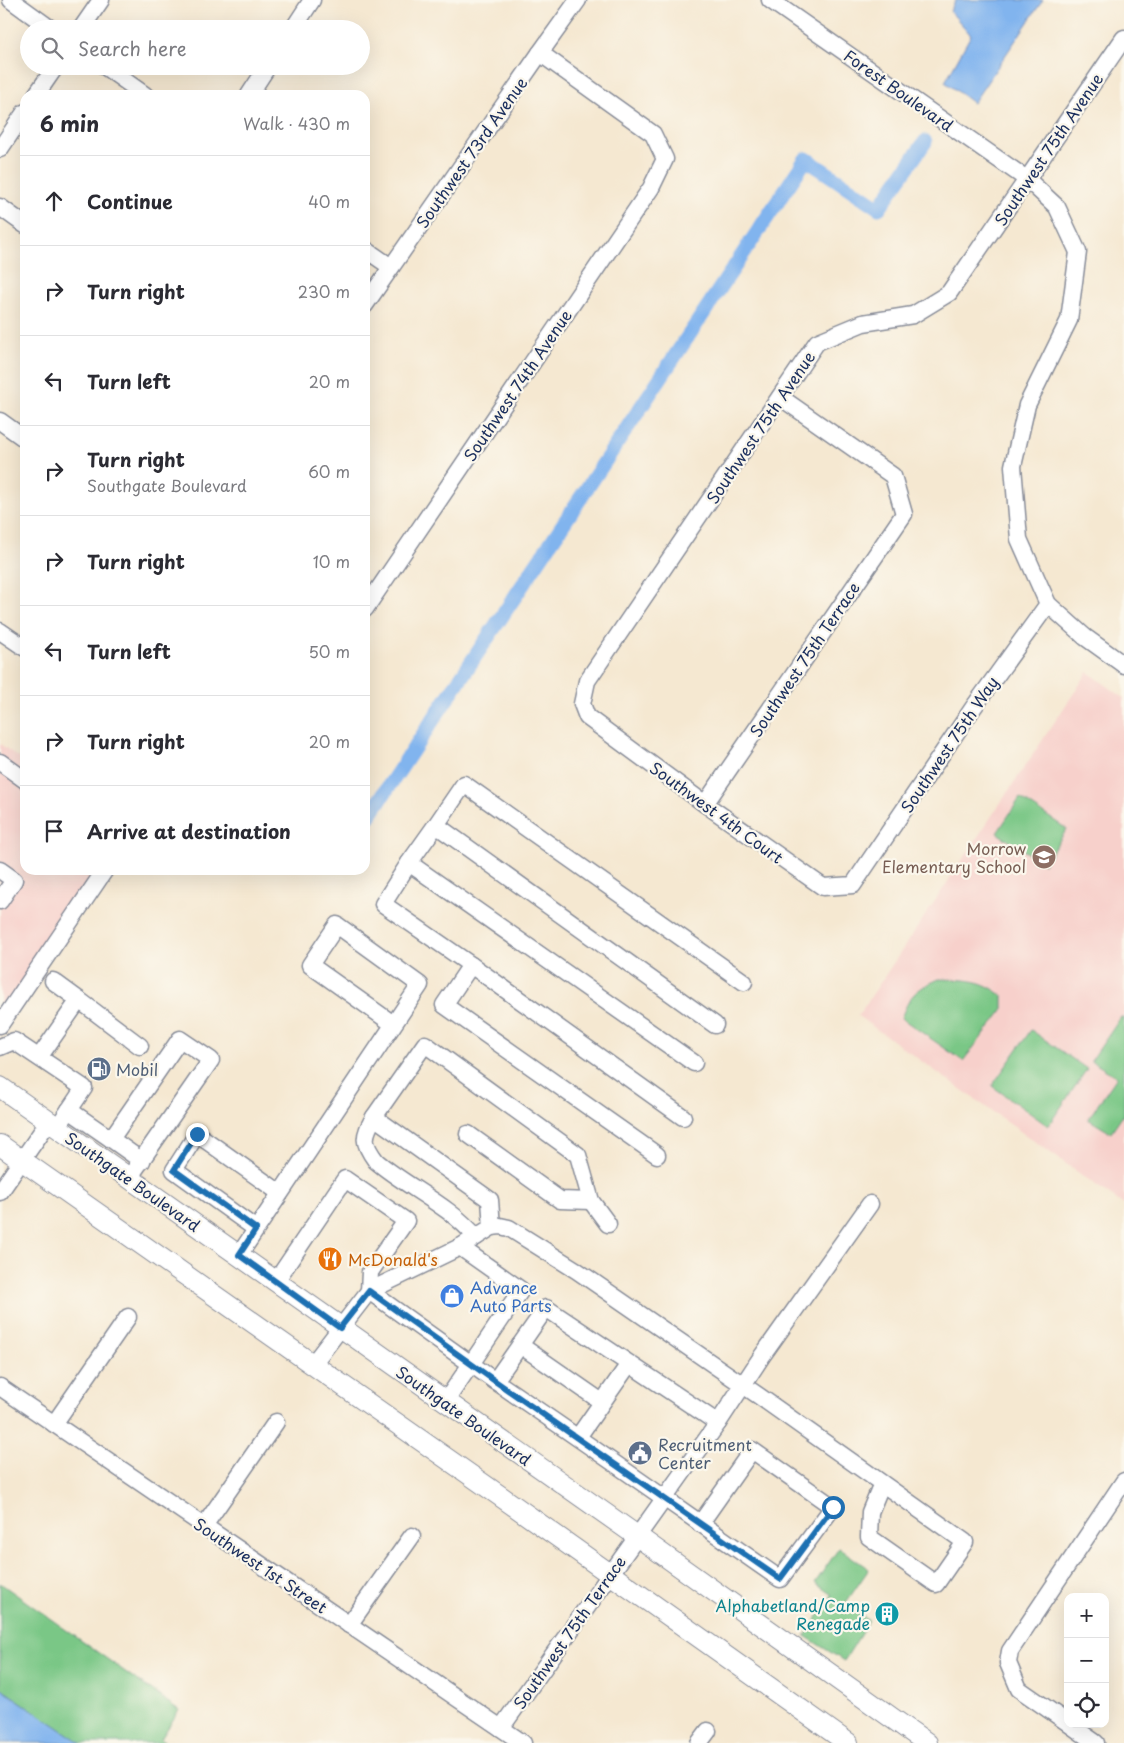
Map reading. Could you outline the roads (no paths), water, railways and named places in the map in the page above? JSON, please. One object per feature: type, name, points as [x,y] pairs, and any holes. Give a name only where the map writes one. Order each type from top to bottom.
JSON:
[{"type":"main road","name":"Southgate Boulevard","points":[[0,1087],[927,1743]]},
{"type":"main road","points":[[0,1145],[848,1743]]},
{"type":"street","points":[[11,0],[39,20]]},
{"type":"street","points":[[87,20],[101,0]]},
{"type":"street","points":[[299,20],[312,0]]},
{"type":"street","name":"Southwest 73rd Avenue","points":[[370,298],[578,0]]},
{"type":"street","name":"Forest Boulevard","points":[[770,0],[1028,180],[1057,207],[1078,252],[1069,320],[1027,405],[1013,466],[1019,539],[1048,604]]},
{"type":"street","name":"Southwest 75th Avenue","points":[[587,717],[582,704],[587,681],[817,342],[863,323],[913,315],[949,293],[1123,40]]},
{"type":"street","name":"Southwest 74th Avenue","points":[[370,602],[651,188],[665,158],[653,134],[540,53]]},
{"type":"street","points":[[39,90],[50,75]]},
{"type":"street","points":[[117,75],[138,90]]},
{"type":"street","points":[[252,90],[262,75]]},
{"type":"street","points":[[0,148],[20,119]]},
{"type":"street","points":[[0,207],[20,221]]},
{"type":"street","points":[[370,252],[391,267]]},
{"type":"street","name":"Southwest 75th Terrace","points":[[705,804],[904,514],[893,476],[780,397]]},
{"type":"street","points":[[0,421],[20,435]]},
{"type":"street","points":[[1048,604],[1085,637],[1124,665]]},
{"type":"street","name":"Southwest 75th Way","points":[[853,885],[973,708],[1048,604]]},
{"type":"street","points":[[0,631],[20,645]]},
{"type":"street","name":"Southwest 4th Court","points":[[587,717],[705,804],[823,887],[853,885]]},
{"type":"street","points":[[2,768],[20,777]]},
{"type":"street","points":[[683,1117],[383,904],[464,784],[744,982]]},
{"type":"street","points":[[436,825],[715,1025]]},
{"type":"street","points":[[409,863],[694,1063]]},
{"type":"street","points":[[0,870],[14,880],[0,901]]},
{"type":"street","points":[[0,1024],[102,875]]},
{"type":"street","points":[[239,1255],[420,985],[337,925],[310,965],[393,1024]]},
{"type":"street","points":[[471,965],[444,1005],[657,1154]]},
{"type":"street","points":[[53,981],[140,1046]]},
{"type":"street","points":[[40,1056],[79,1000]]},
{"type":"street","points":[[111,1139],[180,1039],[211,1060],[129,1178]]},
{"type":"street","points":[[0,1047],[14,1040],[40,1056],[84,1088],[69,1110],[53,1124],[3,1181]]},
{"type":"street","points":[[476,1237],[466,1225],[448,1211],[376,1161],[368,1151],[365,1140],[366,1131],[374,1117],[425,1044],[578,1155],[591,1201],[608,1224]]},
{"type":"street","points":[[69,1110],[142,1161]]},
{"type":"street","points":[[374,1117],[490,1200],[492,1227]]},
{"type":"street","points":[[256,1229],[174,1170],[197,1134],[280,1193]]},
{"type":"street","points":[[468,1134],[560,1200],[591,1201]]},
{"type":"street","points":[[276,1282],[345,1179],[406,1220],[370,1272],[369,1291]]},
{"type":"street","name":"Southwest 75th Terrace","points":[[501,1728],[718,1423],[870,1204]]},
{"type":"street","points":[[312,1365],[369,1291],[460,1247],[492,1227],[500,1226],[509,1228],[576,1270],[743,1385],[882,1483],[965,1542],[936,1584],[868,1537],[870,1512],[882,1483]]},
{"type":"street","points":[[445,1402],[520,1290],[460,1247]]},
{"type":"street","points":[[369,1291],[495,1381],[578,1437],[664,1499],[700,1524],[780,1579],[833,1507],[752,1450],[700,1524]]},
{"type":"street","points":[[495,1381],[546,1308],[718,1423]]},
{"type":"street","points":[[54,1424],[128,1317]]},
{"type":"street","points":[[520,1345],[602,1402]]},
{"type":"street","points":[[578,1437],[629,1364]]},
{"type":"street","name":"Southwest 1st Street","points":[[0,1387],[523,1743]]},
{"type":"street","points":[[204,1526],[276,1422]]},
{"type":"street","points":[[1064,1721],[1019,1689],[1008,1663],[1010,1651],[1124,1481]]},
{"type":"street","points":[[349,1625],[412,1536]]},
{"type":"street","points":[[1074,1728],[1096,1743]]},
{"type":"water","points":[[956,0],[1043,0],[973,103],[945,82],[971,35],[950,11]]},
{"type":"water","points":[[0,1688],[81,1743],[0,1743]]},
{"type":"waterway","points":[[370,814],[806,159],[879,208],[925,142]]},
{"type":"place","name":"Morrow Elementary School","points":[[1044,857]]},
{"type":"place","name":"Mobil","points":[[99,1069]]},
{"type":"place","name":"McDonald's","points":[[330,1259]]},
{"type":"place","name":"Advance Auto Parts","points":[[452,1296]]},
{"type":"place","name":"Recruitment Center","points":[[640,1453]]},
{"type":"place","name":"Alphabetland/Camp Renegade","points":[[887,1614]]}]
